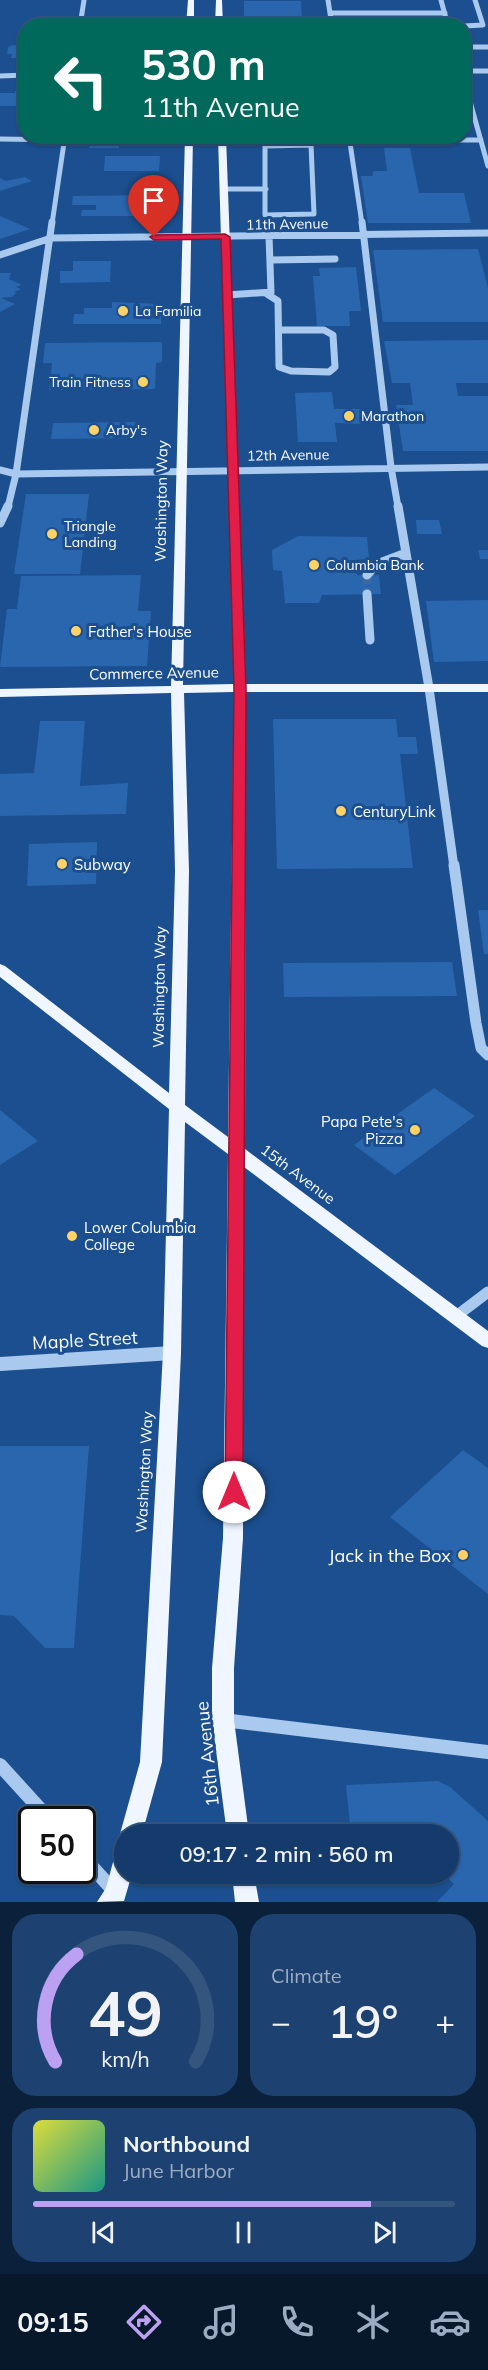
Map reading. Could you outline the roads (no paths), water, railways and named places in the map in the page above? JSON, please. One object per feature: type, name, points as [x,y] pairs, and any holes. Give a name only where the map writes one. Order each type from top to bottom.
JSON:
[{"type":"main road","points":[[190,0],[190,18]]},
{"type":"main road","points":[[219,0],[219,18]]},
{"type":"main road","name":"Washington Way","points":[[134,1824],[151,1762],[172,1353],[182,871],[177,689],[189,144]]},
{"type":"main road","points":[[222,144],[240,688],[236,1152]]},
{"type":"main road","name":"Commerce Avenue","points":[[0,693],[240,688],[488,688]]},
{"type":"main road","name":"15th Avenue","points":[[0,969],[178,1108],[488,1341]]},
{"type":"main road","name":"16th Avenue","points":[[236,1152],[234,1538],[223,1668],[223,1720],[237,1824]]},
{"type":"main road","points":[[244,1884],[247,1902]]},
{"type":"street","points":[[81,18],[84,0]]},
{"type":"street","points":[[328,0],[331,18]]},
{"type":"street","points":[[441,0],[446,18]]},
{"type":"street","points":[[471,47],[488,47],[475,0]]},
{"type":"street","points":[[330,13],[445,13]]},
{"type":"street","points":[[471,26],[483,25]]},
{"type":"street","points":[[471,71],[488,72]]},
{"type":"street","points":[[0,76],[18,75]]},
{"type":"street","points":[[471,103],[488,166]]},
{"type":"street","points":[[0,139],[18,139]]},
{"type":"street","points":[[0,523],[7,510],[16,474],[64,144]]},
{"type":"street","points":[[350,144],[364,234],[391,467],[429,688],[476,1023],[481,1048],[488,1055]]},
{"type":"street","points":[[311,145],[314,214],[265,215],[266,189],[265,146],[311,145]]},
{"type":"street","points":[[224,189],[266,189]]},
{"type":"street","name":"11th Avenue","points":[[0,255],[51,238],[488,233]]},
{"type":"street","points":[[267,294],[273,287],[269,236]]},
{"type":"street","points":[[271,260],[336,259]]},
{"type":"street","points":[[227,295],[267,294],[278,301],[279,367],[291,371],[329,372],[335,367],[333,335],[324,330],[279,330]]},
{"type":"street","name":"12th Avenue","points":[[0,470],[16,474],[488,467]]},
{"type":"street","points":[[367,575],[376,564],[406,553]]},
{"type":"street","points":[[367,594],[370,640]]},
{"type":"street","points":[[455,1317],[488,1292]]},
{"type":"street","name":"Maple Street","points":[[0,1364],[172,1353]]},
{"type":"street","points":[[223,1720],[488,1752]]},
{"type":"street","points":[[0,1765],[37,1806]]},
{"type":"street","points":[[96,1875],[112,1897]]},
{"type":"tunnel","points":[[367,575],[367,594]]},
{"type":"place","name":"La Familia","points":[[123,311]]},
{"type":"place","name":"Train Fitness","points":[[143,382]]},
{"type":"place","name":"Marathon","points":[[349,416]]},
{"type":"place","name":"Arby's","points":[[94,430]]},
{"type":"place","name":"Triangle Landing","points":[[52,534]]},
{"type":"place","name":"Columbia Bank","points":[[314,565]]},
{"type":"place","name":"Father's House","points":[[76,631]]},
{"type":"place","name":"CenturyLink","points":[[341,811]]},
{"type":"place","name":"Subway","points":[[62,864]]},
{"type":"place","name":"Papa Pete's Pizza","points":[[415,1130]]},
{"type":"place","name":"Lower Columbia College","points":[[72,1236]]},
{"type":"place","name":"Jack in the Box","points":[[463,1555]]}]
